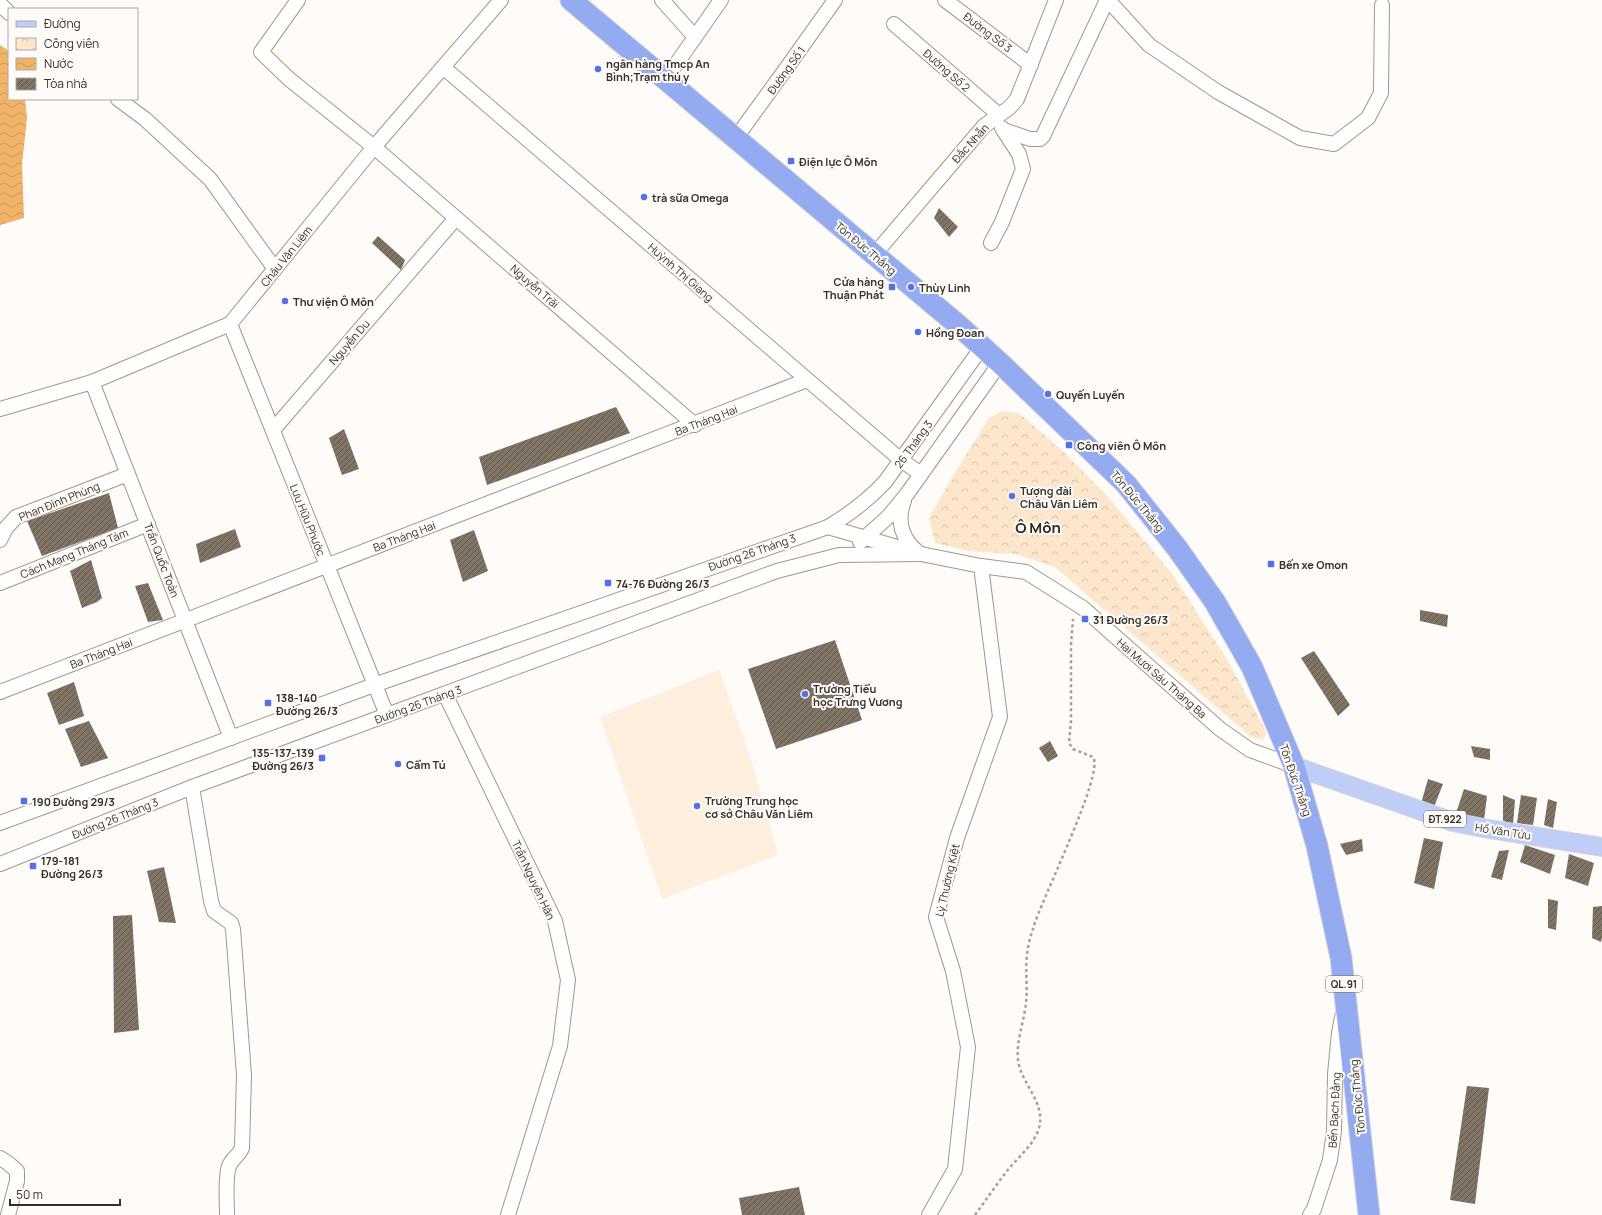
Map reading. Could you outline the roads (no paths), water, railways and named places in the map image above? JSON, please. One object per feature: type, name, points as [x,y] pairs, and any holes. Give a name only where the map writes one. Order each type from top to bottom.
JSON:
[{"type":"highway","name":"Tôn Đức Thắng","points":[[571,0],[1000,363],[1126,484],[1177,548],[1215,602],[1252,667],[1294,766],[1318,846],[1341,958],[1369,1210]]},
{"type":"main road","name":"Hồ Văn Tửu","points":[[1294,766],[1453,822],[1602,847]]},
{"type":"street","name":"Nguyễn Trãi","points":[[298,0],[261,52],[289,79],[374,147],[695,425]]},
{"type":"street","name":"Châu Văn Liêm","points":[[0,409],[92,382],[230,324],[374,147],[501,0]]},
{"type":"street","points":[[662,0],[695,37]]},
{"type":"street","points":[[665,80],[721,0]]},
{"type":"street","name":"Đường Số 1","points":[[735,139],[835,0]]},
{"type":"street","name":"Đường Số 3","points":[[945,0],[1031,65]]},
{"type":"street","name":"Đắc Nhẫn","points":[[874,255],[984,126],[1009,108],[1017,99],[1056,0]]},
{"type":"street","points":[[1004,130],[1030,139],[1040,139],[1043,136],[1108,0],[1149,46],[1218,92],[1300,138],[1334,144],[1368,118],[1381,93],[1382,6]]},
{"type":"street","points":[[0,4],[8,12]]},
{"type":"street","name":"Đường Số 2","points":[[894,24],[997,117],[1019,154],[1023,169],[1002,222],[991,243]]},
{"type":"street","name":"Huỳnh Thị Giang","points":[[443,67],[807,380],[901,460],[921,474]]},
{"type":"street","points":[[119,100],[145,119],[210,179],[275,269]]},
{"type":"street","name":"Nguyễn Du","points":[[272,430],[456,218]]},
{"type":"street","name":"Lưu Hữu Phước","points":[[230,324],[387,716]]},
{"type":"street","name":"26 Tháng 3","points":[[828,527],[848,515],[868,499],[885,482],[982,347]]},
{"type":"street","points":[[839,555],[865,538],[888,517],[907,494],[1000,363]]},
{"type":"street","name":"Ba Tháng Hai","points":[[0,692],[695,425],[807,380]]},
{"type":"street","name":"Trần Quốc Toản","points":[[92,382],[231,738]]},
{"type":"street","name":"Phan Đình Phùng","points":[[0,540],[6,528],[16,517],[128,474]]},
{"type":"street","points":[[907,494],[899,517],[902,530],[908,543],[921,554]]},
{"type":"street","name":"Cách Mạng Tháng Tám","points":[[0,583],[148,524]]},
{"type":"street","name":"Hai Mươi Sáu Tháng Ba","points":[[828,527],[921,554],[981,566],[1026,572],[1075,602],[1089,613],[1220,729],[1250,750],[1294,766]]},
{"type":"street","name":"Đường 26 Tháng 3","points":[[0,823],[374,685],[828,527]]},
{"type":"street","name":"Hai Mươi Sáu Tháng Ba","points":[[839,555],[921,554]]},
{"type":"street","name":"Đường 26 Tháng 3","points":[[0,864],[192,787],[777,571],[839,555]]},
{"type":"street","name":"Lý Thường Kiệt","points":[[929,1215],[955,1169],[968,1047],[953,972],[936,917],[957,838],[1000,717],[981,566]]},
{"type":"street","name":"Trần Nguyên Hãn","points":[[445,694],[555,921],[568,980],[560,1046],[508,1215]]},
{"type":"street","points":[[192,787],[211,901],[214,910],[231,923],[233,929],[244,1075],[242,1148],[240,1153],[230,1165],[228,1172],[227,1215]]},
{"type":"street","name":"Bến Bạch Đằng","points":[[1310,1215],[1314,1209],[1330,1160],[1334,1131],[1335,1074],[1339,1033],[1346,1001]]},
{"type":"street","points":[[0,1158],[17,1171],[17,1181],[8,1215]]},
{"type":"water","points":[[0,45],[8,50],[8,100],[25,100],[27,118],[22,164],[24,218],[0,225]]},
{"type":"place","name":"ngân hàng Tmcp An Bình;Trạm thú y","points":[[598,69]]},
{"type":"place","name":"Điện lực Ô Môn","points":[[791,161]]},
{"type":"place","name":"trà sữa Omega","points":[[644,197]]},
{"type":"place","name":"Cửa hàng Thuận Phát","points":[[892,287]]},
{"type":"place","name":"Thùy Linh","points":[[911,287]]},
{"type":"place","name":"Thư viện Ô Môn","points":[[285,301]]},
{"type":"place","name":"Hồng Đoan","points":[[918,332]]},
{"type":"place","name":"Quyến Luyến","points":[[1048,394]]},
{"type":"place","name":"Công viên Ô Môn","points":[[1069,445]]},
{"type":"place","name":"Tượng đài Châu Văn Liêm","points":[[1012,496]]},
{"type":"place","name":"Bến xe Omon","points":[[1271,564]]},
{"type":"place","name":"74-76 Đường 26/3","points":[[608,583]]},
{"type":"place","name":"31 Đường 26/3","points":[[1085,619]]},
{"type":"place","name":"Trường Tiểu học Trưng Vương","points":[[805,694]]},
{"type":"place","name":"138-140 Đường 26/3","points":[[268,703]]},
{"type":"place","name":"135-137-139 Đường 26/3","points":[[322,758]]},
{"type":"place","name":"Cẩm Tú","points":[[398,764]]},
{"type":"place","name":"190 Đường 29/3","points":[[24,801]]},
{"type":"place","name":"Trường Trung học cơ sở Châu Văn Liêm","points":[[697,806]]},
{"type":"place","name":"179-181 Đường 26/3","points":[[33,866]]},
{"type":"district","name":"Ô Môn","points":[[1038,527]]}]
